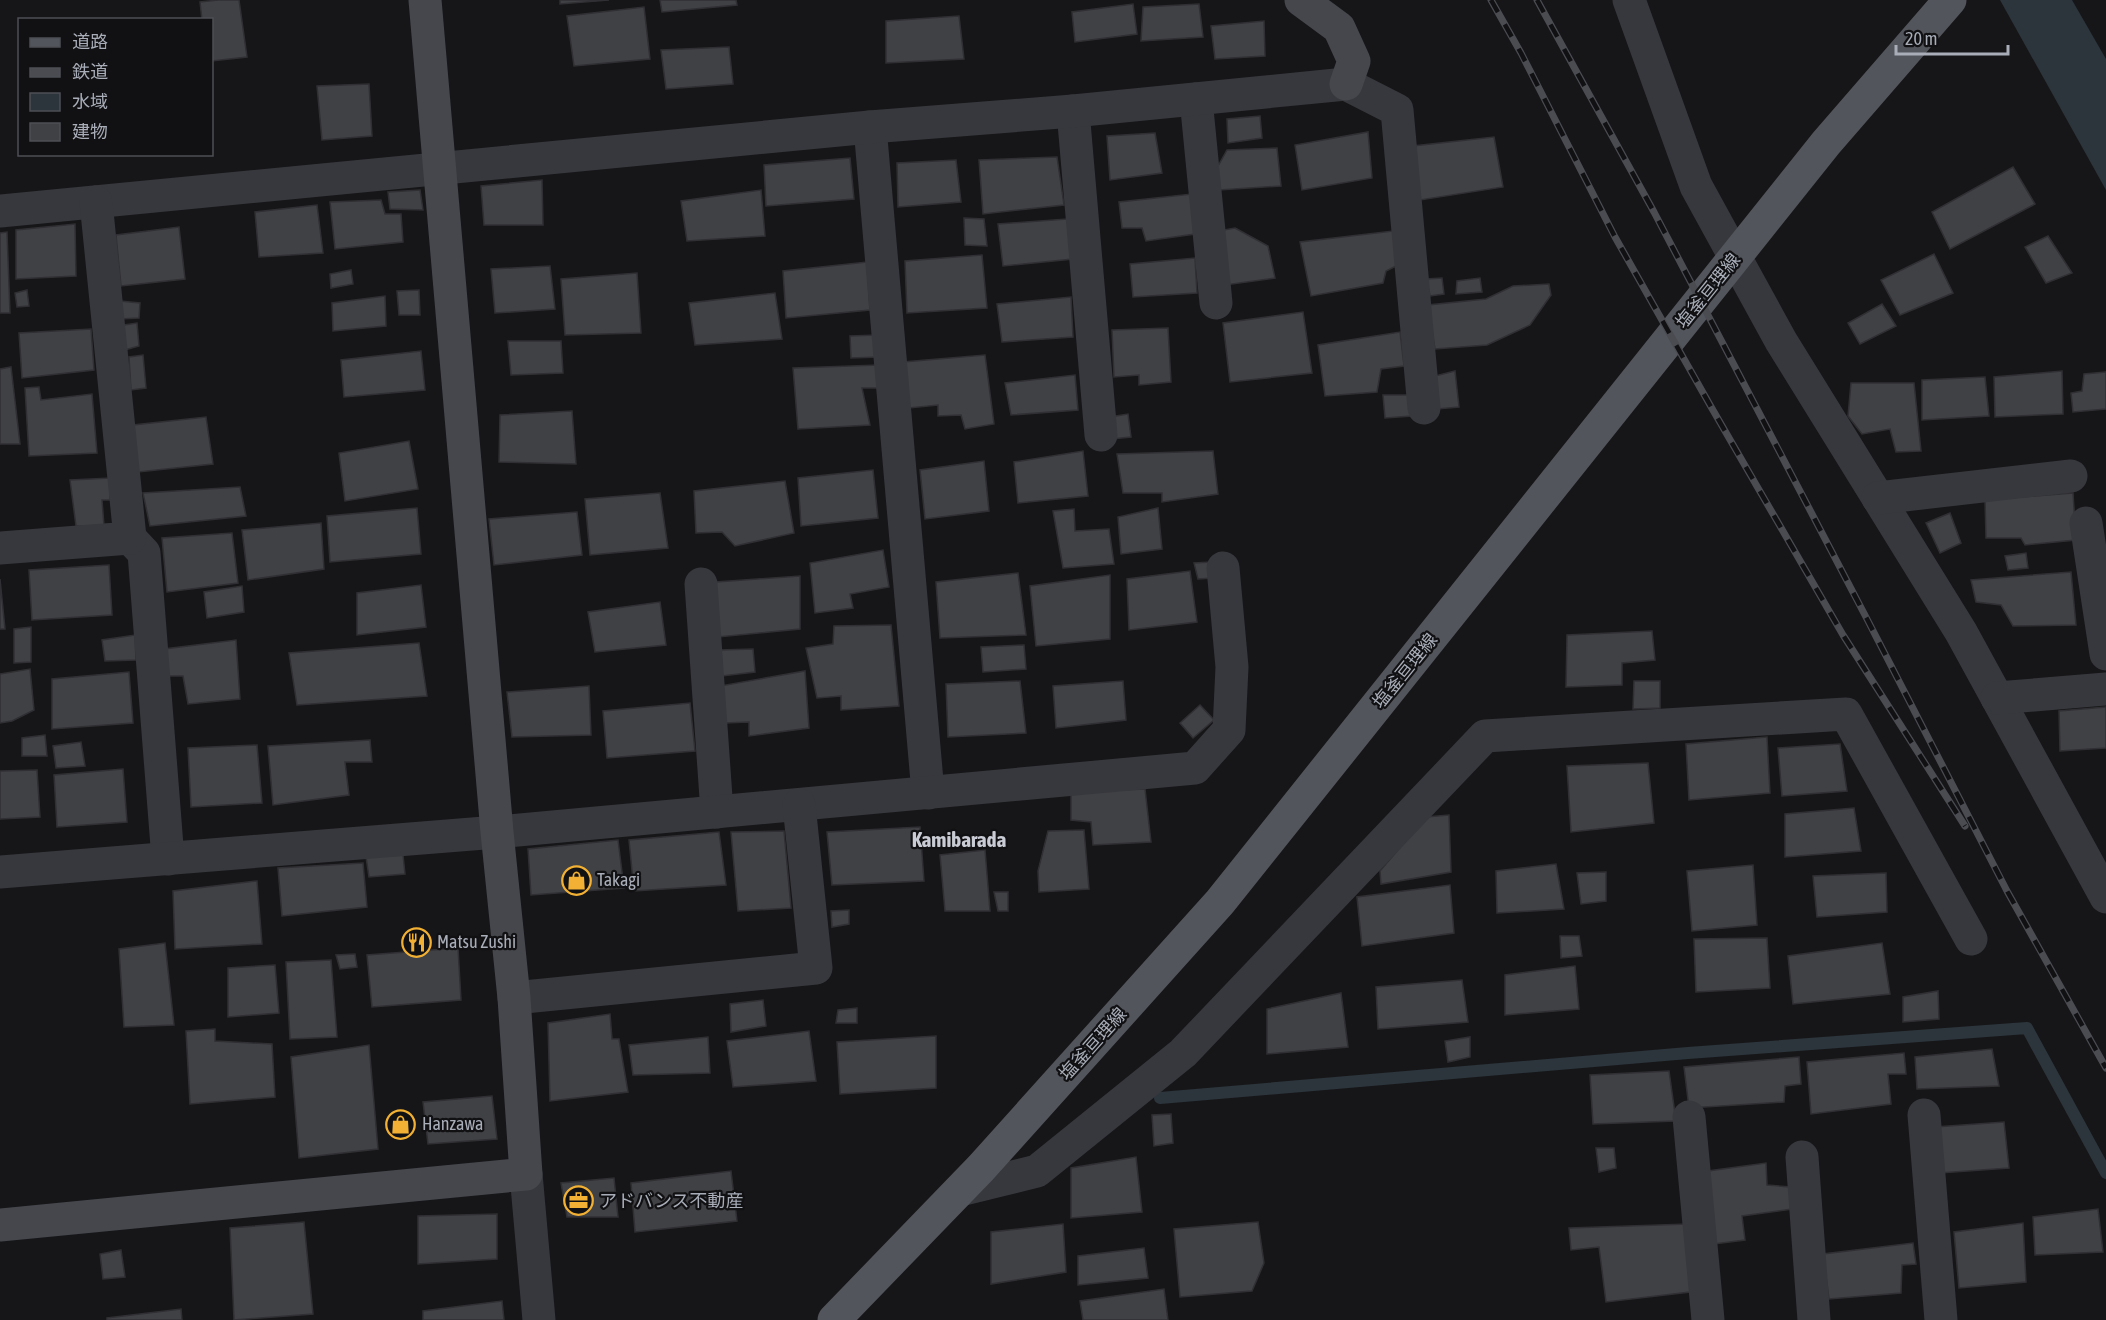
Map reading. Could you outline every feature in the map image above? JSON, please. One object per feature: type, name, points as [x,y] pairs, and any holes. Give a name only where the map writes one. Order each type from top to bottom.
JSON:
[{"type":"main road","name":"塩釜亘理線","points":[[834,1320],[960,1190],[1220,903],[1826,143],[1950,0]]},
{"type":"street","points":[[424,0],[497,832],[514,998],[539,1320]]},
{"type":"street","points":[[1301,0],[1339,28],[1354,61],[1346,84]]},
{"type":"street","points":[[1629,0],[1696,186],[1782,341],[1961,632],[2106,897]]},
{"type":"street","points":[[0,212],[870,127],[1072,111],[1346,84],[1397,110],[1424,408]]},
{"type":"street","points":[[1196,99],[1216,303]]},
{"type":"street","points":[[1072,111],[1101,435]]},
{"type":"street","points":[[870,127],[928,793]]},
{"type":"street","points":[[96,202],[130,538],[144,553],[168,859]]},
{"type":"street","points":[[1878,498],[2070,476]]},
{"type":"street","points":[[2086,523],[2106,654]]},
{"type":"street","points":[[0,548],[130,538]]},
{"type":"street","points":[[0,872],[497,832],[1196,768],[1229,730],[1232,667],[1223,568]]},
{"type":"street","points":[[701,584],[717,812]]},
{"type":"street","points":[[1997,698],[2106,689]]},
{"type":"street","points":[[960,1190],[1037,1171],[1183,1053],[1485,736],[1846,714],[1971,939]]},
{"type":"street","points":[[514,998],[816,968],[799,805]]},
{"type":"street","points":[[1924,1115],[1941,1320]]},
{"type":"street","points":[[1689,1117],[1708,1320]]},
{"type":"street","points":[[1802,1157],[1814,1320]]},
{"type":"street","points":[[0,1224],[526,1174]]},
{"type":"water","points":[[2000,0],[2072,0],[2106,59],[2106,190]]},
{"type":"building","points":[[239,0],[247,57],[213,61],[213,18],[202,18],[200,2]]},
{"type":"building","points":[[560,0],[609,0],[560,4]]},
{"type":"building","points":[[660,0],[736,0],[737,5],[662,12]]},
{"type":"building","points":[[1133,4],[1137,34],[1075,42],[1072,12]]},
{"type":"building","points":[[1199,4],[1203,37],[1141,41],[1143,7]]},
{"type":"building","points":[[644,7],[650,59],[574,66],[567,16]]},
{"type":"building","points":[[959,16],[964,59],[886,63],[886,21]]},
{"type":"building","points":[[1264,21],[1265,56],[1215,59],[1211,26]]},
{"type":"building","points":[[729,47],[733,84],[666,89],[661,50]]},
{"type":"building","points":[[369,84],[372,136],[322,140],[317,86]]},
{"type":"building","points":[[1260,116],[1262,138],[1228,143],[1227,119]]},
{"type":"building","points":[[1368,132],[1372,178],[1302,190],[1295,145]]},
{"type":"building","points":[[1155,133],[1162,173],[1110,180],[1107,136]]},
{"type":"building","points":[[1494,137],[1503,187],[1420,200],[1413,146]]},
{"type":"building","points":[[1277,148],[1281,186],[1219,190],[1217,168],[1227,150]]},
{"type":"building","points":[[1057,157],[1064,205],[983,214],[979,160]]},
{"type":"building","points":[[850,158],[854,199],[766,206],[764,165]]},
{"type":"building","points":[[956,160],[961,202],[898,207],[897,163]]},
{"type":"building","points":[[2013,167],[2035,204],[1950,249],[1932,212]]},
{"type":"building","points":[[542,180],[543,225],[484,225],[481,186]]},
{"type":"building","points":[[420,190],[423,210],[390,209],[388,192]]},
{"type":"building","points":[[761,190],[765,236],[687,241],[681,201]]},
{"type":"building","points":[[1192,194],[1195,234],[1146,241],[1142,228],[1122,228],[1119,202]]},
{"type":"building","points":[[381,200],[385,214],[401,214],[403,242],[335,249],[330,202]]},
{"type":"building","points":[[317,205],[323,253],[259,257],[255,212]]},
{"type":"building","points":[[964,218],[984,219],[987,246],[965,245]]},
{"type":"building","points":[[1067,219],[1073,259],[1003,266],[998,224]]},
{"type":"building","points":[[75,224],[76,276],[16,279],[16,230]]},
{"type":"building","points":[[179,227],[185,279],[121,286],[116,235]]},
{"type":"building","points":[[1235,228],[1268,246],[1275,278],[1225,285],[1218,231]]},
{"type":"building","points":[[1393,231],[1400,264],[1386,271],[1383,283],[1311,296],[1300,242]]},
{"type":"building","points":[[7,232],[10,313],[0,313],[0,233]]},
{"type":"building","points":[[2048,236],[2072,273],[2046,283],[2025,247]]},
{"type":"building","points":[[1934,254],[1953,293],[1900,315],[1881,280]]},
{"type":"building","points":[[982,255],[987,308],[907,313],[905,261]]},
{"type":"building","points":[[1195,258],[1197,293],[1133,297],[1130,264]]},
{"type":"building","points":[[867,262],[870,310],[786,318],[783,271]]},
{"type":"building","points":[[550,266],[555,309],[495,313],[491,269]]},
{"type":"building","points":[[351,270],[353,284],[331,288],[330,274]]},
{"type":"building","points":[[637,273],[641,333],[565,335],[561,279]]},
{"type":"building","points":[[1442,278],[1444,294],[1430,296],[1426,279]]},
{"type":"building","points":[[1480,278],[1482,292],[1456,294],[1457,281]]},
{"type":"building","points":[[1549,284],[1551,295],[1530,325],[1487,345],[1435,349],[1428,305],[1486,299],[1513,286]]},
{"type":"building","points":[[27,290],[29,306],[17,307],[15,293]]},
{"type":"building","points":[[419,290],[420,315],[399,315],[397,291]]},
{"type":"building","points":[[775,293],[782,339],[695,345],[689,303]]},
{"type":"building","points":[[385,296],[386,326],[333,331],[332,303]]},
{"type":"building","points":[[1071,297],[1073,337],[1002,342],[997,304]]},
{"type":"building","points":[[120,301],[140,303],[139,318],[119,319]]},
{"type":"building","points":[[1882,304],[1896,326],[1860,344],[1848,323]]},
{"type":"building","points":[[1303,312],[1312,373],[1230,382],[1223,323]]},
{"type":"building","points":[[137,323],[139,346],[121,351],[117,326]]},
{"type":"building","points":[[1168,328],[1171,382],[1139,385],[1139,375],[1114,377],[1112,330]]},
{"type":"building","points":[[91,329],[94,370],[22,378],[19,333]]},
{"type":"building","points":[[1400,332],[1404,366],[1381,369],[1377,392],[1325,396],[1318,345]]},
{"type":"building","points":[[878,335],[880,357],[851,358],[850,336]]},
{"type":"building","points":[[508,341],[561,341],[563,373],[511,375]]},
{"type":"building","points":[[421,351],[425,390],[344,397],[341,360]]},
{"type":"building","points":[[143,355],[146,388],[131,390],[129,357]]},
{"type":"building","points":[[985,355],[994,424],[965,429],[961,415],[938,416],[938,405],[909,408],[903,362]]},
{"type":"building","points":[[879,365],[880,388],[862,388],[870,425],[798,429],[793,368]]},
{"type":"building","points":[[11,367],[20,444],[0,444],[0,369]]},
{"type":"building","points":[[1455,371],[1459,407],[1437,409],[1435,376]]},
{"type":"building","points":[[2062,371],[2063,414],[1995,417],[1994,377]]},
{"type":"building","points":[[2106,372],[2106,409],[2073,412],[2071,393],[2082,391],[2084,374]]},
{"type":"building","points":[[1075,375],[1078,410],[1011,415],[1005,383]]},
{"type":"building","points":[[1985,377],[1989,416],[1922,420],[1922,380]]},
{"type":"building","points":[[1851,383],[1914,383],[1921,451],[1896,452],[1890,429],[1862,434],[1848,416]]},
{"type":"building","points":[[39,387],[41,400],[92,394],[97,453],[29,456],[25,388]]},
{"type":"building","points":[[1383,395],[1409,395],[1412,416],[1385,418]]},
{"type":"building","points":[[572,411],[576,464],[499,462],[500,415]]},
{"type":"building","points":[[1128,414],[1131,437],[1112,439],[1110,417]]},
{"type":"building","points":[[206,417],[213,464],[138,472],[133,425]]},
{"type":"building","points":[[409,441],[418,489],[345,501],[339,453]]},
{"type":"building","points":[[1083,451],[1088,496],[1018,503],[1014,462]]},
{"type":"building","points":[[1213,451],[1218,494],[1162,502],[1162,493],[1123,493],[1117,454]]},
{"type":"building","points":[[984,461],[989,511],[925,519],[920,470]]},
{"type":"building","points":[[873,470],[878,518],[801,526],[798,478]]},
{"type":"building","points":[[111,478],[110,500],[102,500],[104,526],[76,526],[70,480]]},
{"type":"building","points":[[785,481],[794,533],[735,546],[722,532],[696,533],[694,491]]},
{"type":"building","points":[[240,487],[246,516],[150,526],[143,493]]},
{"type":"building","points":[[660,493],[668,548],[590,555],[585,499]]},
{"type":"building","points":[[2073,493],[2076,540],[2025,545],[2021,538],[1986,538],[1985,500]]},
{"type":"building","points":[[417,508],[421,554],[330,562],[327,516]]},
{"type":"building","points":[[1158,508],[1162,549],[1121,554],[1118,517]]},
{"type":"building","points":[[1074,509],[1075,531],[1109,529],[1114,564],[1063,568],[1053,511]]},
{"type":"building","points":[[577,512],[582,555],[494,565],[489,519]]},
{"type":"building","points":[[1950,513],[1961,543],[1940,553],[1926,523]]},
{"type":"building","points":[[321,523],[324,569],[248,580],[242,530]]},
{"type":"building","points":[[232,533],[238,583],[167,592],[162,538]]},
{"type":"building","points":[[883,550],[889,587],[850,594],[853,608],[815,613],[810,563]]},
{"type":"building","points":[[2026,553],[2028,568],[2008,570],[2005,556]]},
{"type":"building","points":[[1211,562],[1213,578],[1198,579],[1194,563]]},
{"type":"building","points":[[109,565],[112,615],[32,620],[29,570]]},
{"type":"building","points":[[1190,571],[1197,622],[1129,630],[1127,579]]},
{"type":"building","points":[[2071,572],[2076,625],[2013,626],[2001,605],[1976,602],[1971,580]]},
{"type":"building","points":[[1018,573],[1026,635],[940,638],[936,582]]},
{"type":"building","points":[[1110,575],[1110,639],[1036,646],[1030,586]]},
{"type":"building","points":[[800,576],[800,629],[718,637],[716,582]]},
{"type":"building","points":[[0,579],[5,629],[0,629]]},
{"type":"building","points":[[421,585],[426,627],[357,635],[357,593]]},
{"type":"building","points":[[242,586],[244,612],[207,618],[204,592]]},
{"type":"building","points":[[660,602],[666,645],[595,652],[588,612]]},
{"type":"building","points":[[891,625],[899,706],[841,710],[841,696],[817,698],[806,648],[833,644],[834,626]]},
{"type":"building","points":[[31,627],[31,662],[14,663],[14,629]]},
{"type":"building","points":[[1652,631],[1655,660],[1622,663],[1622,685],[1566,687],[1567,635]]},
{"type":"building","points":[[135,635],[136,660],[105,661],[102,640]]},
{"type":"building","points":[[236,640],[240,699],[188,704],[183,676],[169,676],[164,649]]},
{"type":"building","points":[[419,643],[427,696],[297,705],[289,653]]},
{"type":"building","points":[[1024,645],[1026,669],[983,672],[981,647]]},
{"type":"building","points":[[753,649],[755,672],[722,676],[719,650]]},
{"type":"building","points":[[30,669],[34,710],[12,721],[0,723],[0,674]]},
{"type":"building","points":[[805,671],[809,728],[749,736],[749,722],[725,723],[720,686]]},
{"type":"building","points":[[129,672],[133,723],[52,729],[52,679]]},
{"type":"building","points":[[1020,681],[1026,733],[948,737],[946,684]]},
{"type":"building","points":[[1123,681],[1126,720],[1056,728],[1053,686]]},
{"type":"building","points":[[1634,681],[1660,681],[1660,708],[1633,709]]},
{"type":"building","points":[[589,686],[591,735],[512,737],[507,692]]},
{"type":"building","points":[[690,703],[695,751],[607,758],[603,711]]},
{"type":"building","points":[[1200,705],[1214,720],[1193,738],[1180,723]]},
{"type":"building","points":[[2106,707],[2106,748],[2060,751],[2059,711]]},
{"type":"building","points":[[45,735],[47,756],[22,756],[22,738]]},
{"type":"building","points":[[1767,737],[1770,793],[1689,800],[1686,744]]},
{"type":"building","points":[[370,740],[372,762],[345,762],[349,795],[273,805],[268,746]]},
{"type":"building","points":[[81,742],[85,766],[56,768],[53,746]]},
{"type":"building","points":[[1840,744],[1847,791],[1782,796],[1778,748]]},
{"type":"building","points":[[257,745],[262,803],[191,807],[188,748]]},
{"type":"building","points":[[1648,763],[1654,823],[1571,832],[1567,766]]},
{"type":"building","points":[[123,769],[127,822],[57,827],[54,775]]},
{"type":"building","points":[[37,770],[40,817],[0,819],[0,771]]},
{"type":"building","points":[[1145,789],[1151,842],[1093,845],[1091,822],[1071,820],[1071,792]]},
{"type":"building","points":[[1854,808],[1861,851],[1785,857],[1785,814]]},
{"type":"building","points":[[1449,815],[1451,872],[1381,884],[1380,871],[1426,817]]},
{"type":"building","points":[[920,827],[924,881],[832,885],[827,832]]},
{"type":"building","points":[[1084,830],[1089,889],[1039,892],[1038,871],[1048,831]]},
{"type":"building","points":[[784,831],[791,908],[738,911],[731,832]]},
{"type":"building","points":[[719,832],[726,885],[634,891],[629,840]]},
{"type":"building","points":[[618,840],[624,888],[531,895],[528,849]]},
{"type":"building","points":[[985,850],[990,911],[945,911],[940,855]]},
{"type":"building","points":[[403,855],[405,874],[369,877],[366,857]]},
{"type":"building","points":[[363,863],[367,907],[282,916],[278,868]]},
{"type":"building","points":[[1556,864],[1564,909],[1497,913],[1496,871]]},
{"type":"building","points":[[1753,865],[1757,925],[1692,931],[1687,871]]},
{"type":"building","points":[[1606,872],[1606,901],[1581,904],[1577,873]]},
{"type":"building","points":[[1886,873],[1887,912],[1817,917],[1813,876]]},
{"type":"building","points":[[257,881],[262,944],[175,949],[173,891]]},
{"type":"building","points":[[1450,885],[1454,933],[1362,946],[1357,897]]},
{"type":"building","points":[[994,892],[1008,892],[1008,911],[998,911]]},
{"type":"building","points":[[849,910],[849,924],[832,927],[831,911]]},
{"type":"building","points":[[1560,936],[1579,936],[1582,956],[1561,958]]},
{"type":"building","points":[[1767,938],[1770,988],[1696,992],[1694,939]]},
{"type":"building","points":[[165,943],[174,1025],[124,1027],[119,949]]},
{"type":"building","points":[[1882,943],[1890,994],[1793,1004],[1788,956]]},
{"type":"building","points":[[458,948],[461,1000],[372,1007],[367,955]]},
{"type":"building","points":[[355,954],[357,967],[340,969],[336,955]]},
{"type":"building","points":[[331,960],[337,1037],[290,1039],[286,962]]},
{"type":"building","points":[[275,965],[279,1013],[228,1017],[228,968]]},
{"type":"building","points":[[1575,966],[1579,1009],[1505,1015],[1505,975]]},
{"type":"building","points":[[1462,980],[1468,1022],[1378,1029],[1376,987]]},
{"type":"building","points":[[1938,991],[1939,1019],[1903,1022],[1903,997]]},
{"type":"building","points":[[1341,993],[1348,1047],[1267,1054],[1267,1009]]},
{"type":"building","points":[[763,1000],[766,1026],[731,1032],[730,1004]]},
{"type":"building","points":[[857,1008],[857,1023],[836,1023],[838,1010]]},
{"type":"building","points":[[610,1014],[612,1039],[619,1039],[628,1092],[550,1101],[548,1023]]},
{"type":"building","points":[[215,1029],[215,1041],[272,1044],[275,1097],[190,1104],[186,1031]]},
{"type":"building","points":[[809,1031],[816,1081],[733,1087],[727,1041]]},
{"type":"building","points":[[936,1036],[936,1088],[840,1094],[837,1042]]},
{"type":"building","points":[[708,1037],[710,1073],[633,1075],[629,1045]]},
{"type":"building","points":[[1470,1037],[1470,1057],[1448,1062],[1445,1041]]},
{"type":"building","points":[[369,1045],[378,1149],[299,1158],[291,1057]]},
{"type":"building","points":[[1992,1049],[1999,1086],[1917,1089],[1915,1057]]},
{"type":"building","points":[[1904,1053],[1906,1074],[1888,1074],[1891,1104],[1811,1114],[1807,1062]]},
{"type":"building","points":[[1799,1057],[1801,1084],[1785,1086],[1784,1102],[1689,1108],[1684,1067]]},
{"type":"building","points":[[1669,1071],[1676,1121],[1593,1124],[1590,1075]]},
{"type":"building","points":[[492,1096],[497,1139],[428,1144],[423,1102]]},
{"type":"building","points":[[1171,1114],[1173,1143],[1154,1146],[1152,1115]]},
{"type":"building","points":[[2004,1122],[2009,1168],[1940,1173],[1935,1127]]},
{"type":"building","points":[[1596,1148],[1614,1148],[1616,1168],[1599,1172]]},
{"type":"building","points":[[1136,1157],[1142,1212],[1071,1218],[1071,1168]]},
{"type":"building","points":[[1766,1163],[1767,1185],[1791,1187],[1792,1209],[1742,1216],[1745,1240],[1714,1244],[1708,1171]]},
{"type":"building","points":[[731,1171],[737,1221],[635,1232],[631,1183]]},
{"type":"building","points":[[614,1178],[618,1217],[567,1217],[561,1183]]},
{"type":"building","points":[[2098,1209],[2103,1252],[2035,1255],[2033,1217]]},
{"type":"building","points":[[497,1214],[497,1259],[418,1264],[418,1216]]},
{"type":"building","points":[[304,1222],[313,1314],[234,1320],[230,1228]]},
{"type":"building","points":[[1258,1222],[1264,1263],[1252,1291],[1180,1297],[1174,1229]]},
{"type":"building","points":[[2023,1223],[2026,1282],[1959,1288],[1954,1232]]},
{"type":"building","points":[[1063,1224],[1066,1272],[991,1284],[991,1232]]},
{"type":"building","points":[[1688,1224],[1690,1292],[1606,1302],[1599,1247],[1571,1250],[1569,1228]]},
{"type":"building","points":[[1913,1243],[1916,1264],[1902,1265],[1901,1293],[1829,1299],[1823,1254]]},
{"type":"building","points":[[1144,1248],[1148,1278],[1078,1285],[1078,1256]]},
{"type":"building","points":[[121,1250],[125,1277],[103,1279],[100,1254]]},
{"type":"building","points":[[1164,1289],[1168,1320],[1083,1320],[1080,1301]]},
{"type":"building","points":[[502,1301],[504,1320],[423,1320],[423,1311]]},
{"type":"building","points":[[181,1309],[182,1320],[107,1320],[107,1318]]},
{"type":"waterway","points":[[1160,1098],[1688,1053],[2027,1028],[2106,1173]]},
{"type":"railway","points":[[1491,0],[1521,53],[1615,237],[1710,405],[1843,635],[1965,826]]},
{"type":"railway","points":[[1537,0],[1654,212],[2007,891],[2106,1068]]},
{"type":"place","name":"Takagi","points":[[576,880]]},
{"type":"place","name":"Matsu Zushi","points":[[416,942]]},
{"type":"place","name":"Hanzawa","points":[[401,1124]]},
{"type":"place","name":"アドバンス不動産","points":[[578,1201]]},
{"type":"district","name":"Kamibarada","points":[[959,840]]}]
